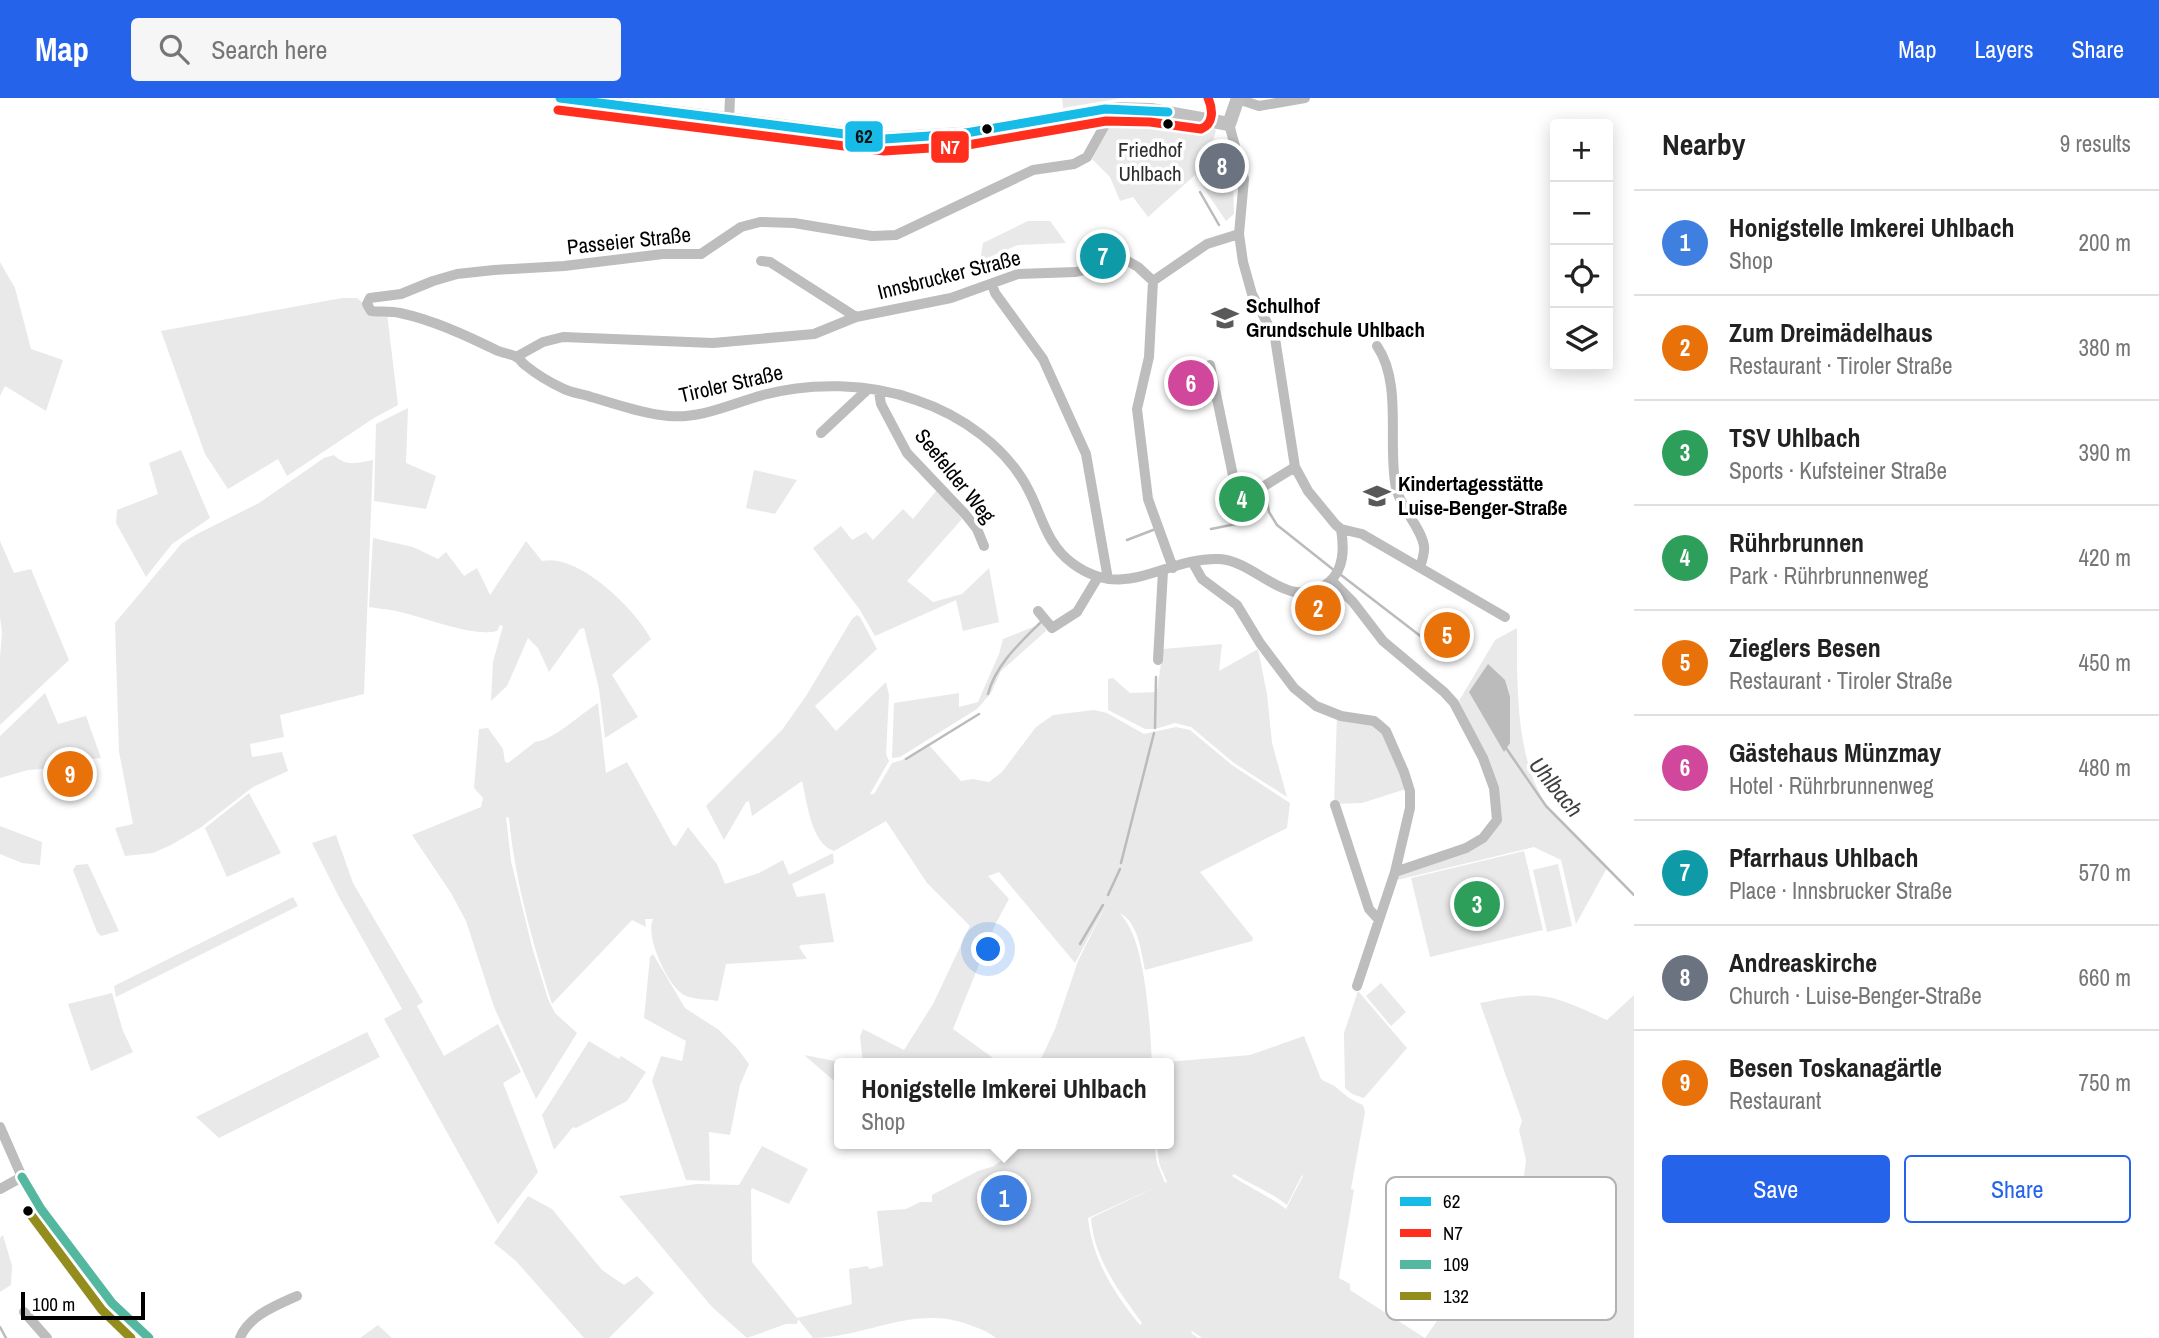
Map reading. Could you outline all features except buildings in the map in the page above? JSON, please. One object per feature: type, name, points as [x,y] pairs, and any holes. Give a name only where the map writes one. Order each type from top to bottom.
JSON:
[{"type":"street","points":[[560,98],[884,139],[912,139],[974,132],[1105,109],[1152,110],[1229,124]]},
{"type":"street","points":[[729,120],[730,98]]},
{"type":"street","points":[[1103,578],[1132,579],[1216,559],[1229,561],[1295,592],[1314,591],[1335,575],[1344,547],[1341,529],[1308,491],[1295,467],[1275,338],[1247,279],[1240,234],[1244,179],[1229,124],[1238,99],[1259,106],[1305,98]]},
{"type":"street","name":"Passeier Straße","points":[[564,390],[516,357],[421,319],[397,312],[371,311],[367,301],[370,298],[401,294],[457,274],[564,267],[663,254],[701,254],[741,227],[760,222],[794,223],[872,236],[896,235],[1033,170],[1074,164],[1087,157],[1106,123],[1105,109]]},
{"type":"street","points":[[1173,568],[1147,499],[1137,410],[1149,357],[1153,281],[1207,244],[1240,234]]},
{"type":"street","name":"Innsbrucker Straße","points":[[761,261],[770,262],[856,317]]},
{"type":"street","name":"Innsbrucker Straße","points":[[516,357],[543,342],[563,337],[713,343],[814,334],[856,317],[951,298],[981,285],[992,284],[1018,274],[1076,272],[1126,261],[1138,267],[1153,281]]},
{"type":"street","points":[[992,284],[995,293],[1043,359],[1086,454],[1103,578],[1077,611],[1052,628],[1038,611]]},
{"type":"street","points":[[1377,346],[1386,359],[1388,371],[1393,419],[1393,470],[1397,490],[1424,548],[1420,567]]},
{"type":"street","points":[[1210,365],[1236,490],[1248,496],[1295,467]]},
{"type":"street","name":"Tiroler Straße","points":[[564,390],[634,409],[677,416],[704,413],[771,393],[797,389],[827,387],[867,390],[915,399],[964,424],[993,444],[1010,461],[1023,480],[1055,547],[1079,568],[1103,578]]},
{"type":"street","points":[[821,433],[867,390]]},
{"type":"street","name":"Seefelder Weg","points":[[879,392],[881,404],[907,453],[977,529],[984,546]]},
{"type":"street","points":[[1341,529],[1362,534],[1505,617]]},
{"type":"street","points":[[1193,563],[1202,579],[1237,605],[1260,643],[1294,688],[1316,706],[1341,716],[1374,721],[1385,732],[1404,772],[1410,791],[1410,808],[1395,872],[1357,986]]},
{"type":"street","points":[[1158,660],[1163,571]]},
{"type":"street","points":[[1335,575],[1383,641],[1454,703],[1483,758],[1494,788],[1497,820],[1483,838],[1466,848],[1395,872]]},
{"type":"street","points":[[1335,805],[1369,909],[1380,920]]},
{"type":"street","points":[[0,1127],[22,1177],[41,1209],[116,1307],[149,1338]]},
{"type":"street","points":[[0,1189],[22,1177]]},
{"type":"street","points":[[240,1338],[261,1314],[297,1296]]},
{"type":"street","points":[[24,1312],[47,1338]]},
{"type":"green space","points":[[1062,98],[1122,98],[1063,108]]},
{"type":"green space","name":"Friedhof Uhlbach","points":[[1129,114],[1174,125],[1187,121],[1216,130],[1210,152],[1218,174],[1214,176],[1216,181],[1221,180],[1223,183],[1233,180],[1234,214],[1226,221],[1195,175],[1148,217],[1133,197],[1120,201],[1110,177],[1092,159],[1111,123]]},
{"type":"green space","points":[[1028,221],[1050,221],[1066,243],[1018,245],[980,261],[983,243]]},
{"type":"green space","points":[[0,262],[15,288],[31,349],[63,360],[46,411],[5,386],[0,396]]},
{"type":"green space","points":[[342,298],[357,298],[387,313],[398,405],[287,476],[278,459],[228,489],[205,454],[161,331]]},
{"type":"green space","points":[[408,408],[406,463],[436,476],[426,509],[374,501],[376,424]]},
{"type":"green space","points":[[181,450],[210,518],[172,544],[146,577],[116,523],[117,510],[158,494],[149,463]]},
{"type":"green space","points":[[334,455],[348,463],[373,460],[364,694],[280,715],[284,737],[250,744],[252,757],[282,752],[288,771],[253,787],[200,828],[171,845],[153,853],[125,856],[115,828],[133,824],[119,752],[115,623],[182,543],[259,503],[324,458]]},
{"type":"green space","points":[[754,470],[797,480],[775,514],[746,508]]},
{"type":"green space","points":[[937,490],[962,519],[907,581],[933,602],[962,594],[989,568],[999,622],[963,631],[956,600],[875,636],[860,610],[813,548],[841,526],[852,540],[866,532],[873,540],[903,509],[913,519]]},
{"type":"green space","points":[[373,538],[413,547],[438,559],[446,552],[464,576],[477,568],[490,595],[526,541],[542,561],[557,561],[589,575],[620,599],[651,639],[612,675],[638,717],[605,738],[599,689],[584,628],[580,629],[549,672],[538,648],[528,638],[507,686],[491,701],[493,662],[503,626],[500,625],[497,631],[477,632],[399,611],[369,607]]},
{"type":"green space","points":[[0,541],[14,573],[31,569],[69,660],[0,725],[2,633]]},
{"type":"green space","points":[[857,615],[860,617],[877,649],[815,706],[836,731],[886,682],[889,695],[886,754],[889,761],[870,794],[874,794],[892,763],[928,744],[961,781],[973,779],[989,782],[1002,772],[1036,727],[1053,715],[1094,710],[1107,713],[1144,734],[1176,727],[1190,730],[1232,765],[1290,803],[1287,828],[1200,872],[1253,938],[1252,941],[1145,970],[1135,930],[1119,913],[1128,925],[1141,961],[1152,1058],[1041,1058],[1055,1029],[1078,961],[1106,905],[1075,963],[999,872],[988,876],[1009,899],[995,925],[953,1029],[993,1058],[862,1058],[860,1037],[863,1029],[904,1050],[933,1004],[970,926],[927,883],[886,821],[834,851],[826,847],[811,821],[802,781],[752,816],[749,801],[746,802],[724,840],[706,806],[782,730],[806,696]]},
{"type":"green space","points":[[1043,623],[1046,631],[1001,671],[991,693],[977,709],[900,757],[892,758],[894,703],[959,693],[959,707],[978,702],[1003,639]]},
{"type":"green space","points":[[1517,628],[1520,720],[1529,766],[1537,787],[1553,814],[1607,868],[1576,924],[1561,860],[1534,847],[1397,880],[1399,873],[1445,859],[1501,821],[1471,728],[1459,701],[1495,640]]},
{"type":"green space","points":[[1222,644],[1219,671],[1258,649],[1267,694],[1272,743],[1287,797],[1234,763],[1191,727],[1175,723],[1145,729],[1108,710],[1108,679],[1113,678],[1130,693],[1157,692],[1163,649]]},
{"type":"green space","points":[[45,693],[58,724],[86,716],[101,758],[70,761],[70,767],[28,770],[0,778],[0,736]]},
{"type":"green space","points":[[598,703],[606,773],[627,762],[673,845],[676,846],[688,827],[717,864],[725,884],[759,873],[783,860],[789,875],[833,853],[834,863],[792,884],[797,897],[825,893],[834,942],[801,945],[799,947],[807,959],[726,964],[718,1001],[694,998],[681,993],[669,979],[658,958],[652,936],[653,919],[645,919],[646,927],[632,920],[552,1004],[526,912],[509,818],[506,817],[511,861],[548,999],[555,1013],[577,1033],[536,1099],[494,1007],[466,921],[451,893],[412,835],[481,807],[483,798],[474,788],[479,729],[488,728],[503,749],[505,762],[508,763],[535,742],[559,731]]},
{"type":"green space","points":[[1337,716],[1373,723],[1384,733],[1406,789],[1362,803],[1334,804]]},
{"type":"green space","points":[[249,793],[281,853],[227,877],[205,828]]},
{"type":"green space","points":[[0,826],[42,842],[40,865],[22,863],[0,854]]},
{"type":"green space","points":[[336,835],[353,883],[423,1002],[417,1006],[444,1056],[498,1024],[521,1072],[503,1083],[538,1172],[498,1224],[384,1019],[402,1009],[312,843]]},
{"type":"green space","points":[[1524,851],[1543,930],[1430,957],[1411,878]]},
{"type":"green space","points":[[88,864],[119,931],[101,936],[97,932],[73,870],[76,865]]},
{"type":"green space","points":[[1558,864],[1572,926],[1547,932],[1533,870]]},
{"type":"green space","points":[[293,897],[298,906],[116,997],[114,986]]},
{"type":"green space","points":[[653,954],[685,1008],[719,1030],[749,1064],[740,1085],[730,1135],[709,1132],[710,1181],[686,1180],[652,1081],[661,1056],[682,1061],[686,1041],[644,1018],[650,957]]},
{"type":"green space","points":[[1381,983],[1406,1012],[1391,1026],[1366,996]]},
{"type":"green space","points":[[1358,991],[1407,1048],[1364,1098],[1345,1088],[1344,1033]]},
{"type":"green space","points":[[112,993],[123,1031],[133,1052],[91,1071],[68,1004]]},
{"type":"green space","points":[[1634,995],[1634,1338],[1425,1338],[1438,1320],[1616,1320],[1616,1177],[1524,1177],[1526,1160],[1519,1130],[1522,1121],[1480,1003],[1517,996],[1549,997],[1607,1020]]},
{"type":"green space","points":[[367,1032],[380,1057],[219,1138],[196,1117]]},
{"type":"green space","points":[[1304,1036],[1321,1079],[1363,1105],[1365,1112],[1339,1278],[1350,1284],[1350,1290],[1386,1313],[1386,1320],[1397,1320],[1425,1338],[1202,1338],[1192,1331],[1198,1338],[996,1338],[967,1324],[927,1318],[832,1337],[813,1338],[798,1319],[797,1324],[786,1324],[747,1338],[712,1307],[619,1196],[696,1184],[739,1185],[762,1146],[808,1169],[789,1204],[752,1188],[751,1190],[752,1262],[797,1318],[852,1304],[849,1269],[883,1266],[877,1211],[906,1209],[920,1202],[932,1202],[932,1195],[1001,1161],[1005,1151],[1001,1149],[1155,1149],[1165,1183],[1167,1182],[1159,1163],[1158,1149],[1174,1149],[1174,1061],[1250,1055]],"holes":[[[1234,1174],[1287,1205],[1303,1176],[1286,1209],[1232,1176]],[[1162,1184],[1091,1218],[1102,1261],[1142,1323],[1140,1325],[1106,1276],[1094,1248],[1088,1218]]]},
{"type":"green space","points":[[589,1041],[619,1059],[621,1056],[646,1072],[627,1101],[576,1128],[573,1127],[554,1150],[542,1115]]},
{"type":"green space","points":[[804,1055],[834,1061],[834,1081]]},
{"type":"green space","points":[[528,1196],[552,1209],[602,1270],[624,1285],[637,1276],[654,1293],[609,1338],[584,1338],[516,1261],[494,1243]]},
{"type":"green space","points":[[3,1235],[12,1266],[11,1285],[0,1292],[0,1238]]},
{"type":"green space","points":[[378,1325],[392,1338],[360,1338]]},
{"type":"shaded area","points":[[1488,664],[1505,680],[1510,697],[1510,743],[1504,752],[1469,692]]},
{"type":"waterway","name":"Uhlbach","points":[[1200,192],[1219,225]]},
{"type":"waterway","name":"Uhlbach","points":[[1266,495],[1269,512],[1277,525],[1335,571]]},
{"type":"waterway","points":[[1211,529],[1259,517]]},
{"type":"waterway","points":[[1127,540],[1153,530]]},
{"type":"waterway","name":"Uhlbach","points":[[1341,575],[1449,658]]},
{"type":"waterway","points":[[988,694],[1003,664],[1041,622]]},
{"type":"waterway","points":[[1155,728],[1156,677]]},
{"type":"waterway","points":[[906,759],[979,714]]},
{"type":"waterway","points":[[1121,863],[1154,733]]},
{"type":"waterway","name":"Uhlbach","points":[[1506,748],[1546,806],[1634,895]]},
{"type":"waterway","points":[[1108,895],[1120,869]]},
{"type":"waterway","points":[[1080,944],[1103,905]]},
{"type":"waterway","points":[[0,1327],[6,1338]]},
{"type":"transit line","name":"62","points":[[560,98],[884,139],[960,134],[1105,109],[1168,112]]},
{"type":"transit line","name":"N7","points":[[558,110],[884,151],[962,146],[1106,121],[1150,122],[1201,129],[1208,124],[1211,116],[1208,98]]},
{"type":"transit line","name":"109","points":[[22,1177],[41,1209],[112,1303],[149,1338]]},
{"type":"transit line","name":"132","points":[[28,1211],[102,1310],[131,1338]]},
{"type":"place","name":"Andreaskirche","points":[[1222,166]]},
{"type":"place","name":"Pfarrhaus Uhlbach","points":[[1103,256]]},
{"type":"place","name":"Schulhof Grundschule Uhlbach","points":[[1225,318]]},
{"type":"place","name":"Gästehaus Münzmay","points":[[1191,383]]},
{"type":"place","name":"Kindertagesstätte Luise-Benger-Straße","points":[[1377,496]]},
{"type":"place","name":"Rührbrunnen","points":[[1242,499]]},
{"type":"place","name":"Zum Dreimädelhaus","points":[[1318,608]]},
{"type":"place","name":"Zieglers Besen","points":[[1447,635]]},
{"type":"place","name":"Besen Toskanagärtle","points":[[70,774]]},
{"type":"place","name":"TSV Uhlbach","points":[[1477,904]]},
{"type":"place","name":"Honigstelle Imkerei Uhlbach","points":[[1004,1198]]}]
